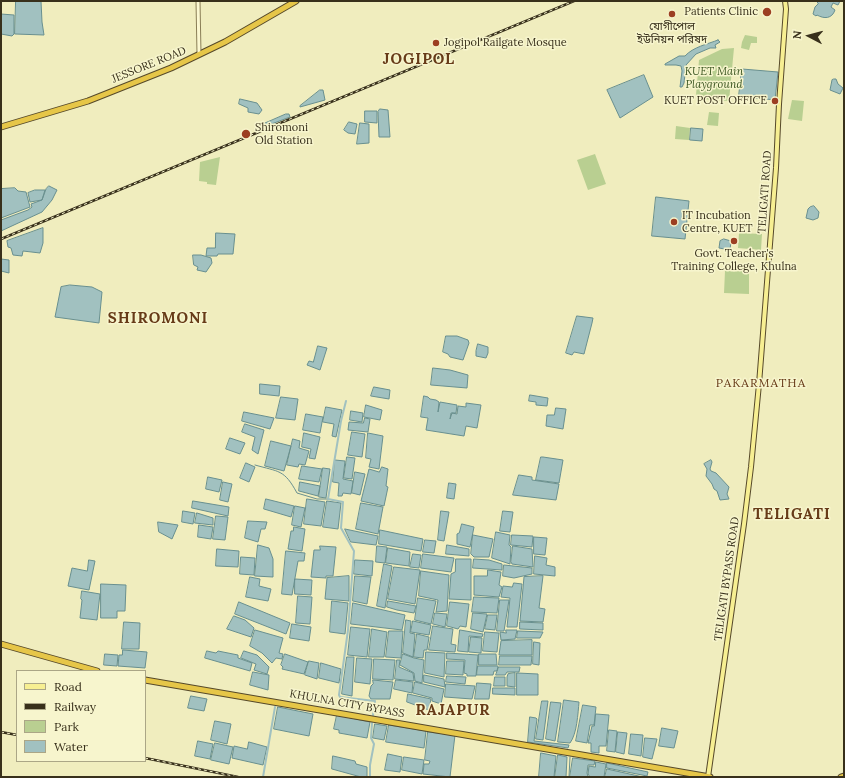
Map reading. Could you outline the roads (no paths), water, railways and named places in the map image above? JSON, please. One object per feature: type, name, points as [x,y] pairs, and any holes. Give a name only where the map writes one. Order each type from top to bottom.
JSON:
[{"type":"highway","name":"JESSORE ROAD","points":[[1,127],[88,101],[199,56],[296,1]]},
{"type":"highway","points":[[1,644],[93,670]]},
{"type":"highway","name":"KHULNA CITY BYPASS","points":[[146,680],[709,777]]},
{"type":"main road","name":"TELIGATI ROAD","points":[[759,384],[776,168],[786,9],[785,1]]},
{"type":"main road","name":"TELIGATI BYPASS ROAD","points":[[709,777],[744,524],[759,384]]},
{"type":"street","points":[[199,1],[199,56]]},
{"type":"water","points":[[16,1],[41,1],[44,35],[15,34]]},
{"type":"water","points":[[817,1],[840,1],[838,5],[833,3],[831,7],[835,10],[834,13],[830,17],[825,18],[813,14],[815,7],[818,4]]},
{"type":"water","points":[[1,14],[14,15],[14,34],[12,36],[1,34]]},
{"type":"water","points":[[718,40],[720,42],[715,45],[716,48],[710,48],[696,54],[686,65],[684,83],[682,87],[680,87],[682,71],[681,66],[665,64],[679,56],[685,56],[696,48]]},
{"type":"water","points":[[742,69],[778,72],[775,100],[739,96]]},
{"type":"water","points":[[644,75],[653,97],[620,118],[607,90]]},
{"type":"water","points":[[836,79],[838,84],[843,88],[840,94],[830,90],[832,80]]},
{"type":"water","points":[[320,90],[323,90],[325,100],[300,107],[300,106]]},
{"type":"water","points":[[240,99],[257,103],[262,110],[259,114],[248,112],[248,108],[239,104]]},
{"type":"water","points":[[380,109],[388,110],[390,137],[379,137],[378,112]]},
{"type":"water","points":[[365,111],[377,111],[377,123],[365,122]]},
{"type":"water","points":[[289,114],[290,117],[261,128],[259,126]]},
{"type":"water","points":[[349,122],[357,124],[355,134],[348,133],[344,130]]},
{"type":"water","points":[[360,123],[369,124],[369,143],[357,144]]},
{"type":"water","points":[[691,128],[703,129],[702,141],[690,140]]},
{"type":"water","points":[[49,186],[57,190],[52,200],[42,212],[1,231],[1,220],[28,210],[32,207],[31,204],[42,200],[46,189]]},
{"type":"water","points":[[15,188],[18,191],[26,192],[30,207],[1,218],[1,189]]},
{"type":"water","points":[[35,190],[45,190],[42,200],[30,202],[28,193]]},
{"type":"water","points":[[656,197],[689,201],[685,239],[652,236]]},
{"type":"water","points":[[814,206],[819,212],[818,218],[813,220],[806,218],[808,209]]},
{"type":"water","points":[[43,228],[43,243],[40,253],[23,251],[22,256],[13,255],[11,248],[8,247],[7,241]]},
{"type":"water","points":[[216,233],[235,234],[233,254],[206,256],[207,248],[215,248]]},
{"type":"water","points":[[724,239],[731,241],[730,250],[719,248],[720,241]]},
{"type":"water","points":[[193,255],[201,255],[211,258],[212,263],[206,272],[197,270],[198,267],[194,265]]},
{"type":"water","points":[[1,259],[9,260],[9,273],[1,271]]},
{"type":"water","points":[[70,285],[92,287],[102,292],[99,323],[55,317],[61,287]]},
{"type":"water","points":[[577,316],[593,318],[584,354],[574,352],[572,355],[566,353]]},
{"type":"water","points":[[446,336],[457,336],[468,340],[469,343],[463,360],[450,357],[448,354],[443,352]]},
{"type":"water","points":[[478,344],[488,347],[486,358],[476,356]]},
{"type":"water","points":[[318,346],[327,348],[320,370],[307,365],[309,361],[313,362]]},
{"type":"water","points":[[433,368],[450,370],[468,375],[467,388],[431,385]]},
{"type":"water","points":[[260,384],[280,386],[279,396],[260,394]]},
{"type":"water","points":[[374,387],[390,390],[389,399],[371,396]]},
{"type":"water","points":[[530,395],[548,398],[547,406],[536,405],[536,402],[529,401]]},
{"type":"water","points":[[424,396],[439,402],[438,412],[440,402],[457,405],[456,413],[452,413],[457,414],[458,406],[466,407],[466,403],[481,405],[477,428],[466,426],[464,436],[426,430],[428,418],[421,417]]},
{"type":"water","points":[[281,397],[298,399],[295,420],[276,418]]},
{"type":"water","points":[[366,405],[382,410],[380,420],[364,417]]},
{"type":"water","points":[[326,407],[342,410],[336,437],[332,436],[334,424],[323,422]]},
{"type":"water","points":[[556,408],[566,409],[563,429],[546,426],[547,415],[554,415]]},
{"type":"water","points":[[351,411],[363,413],[362,422],[350,420]]},
{"type":"water","points":[[244,412],[274,418],[270,429],[242,421]]},
{"type":"water","points":[[306,414],[323,417],[320,433],[303,430]]},
{"type":"water","points":[[365,418],[370,419],[368,432],[348,430],[349,422],[363,423]]},
{"type":"water","points":[[245,424],[264,430],[258,454],[252,450],[255,437],[242,432]]},
{"type":"water","points":[[352,432],[365,434],[362,457],[348,455]]},
{"type":"water","points":[[304,433],[320,437],[315,459],[309,458],[311,449],[302,447]]},
{"type":"water","points":[[368,433],[383,436],[379,469],[369,467],[371,459],[366,458]]},
{"type":"water","points":[[230,438],[245,443],[240,454],[226,449]]},
{"type":"water","points":[[293,439],[300,441],[299,448],[309,451],[305,465],[299,464],[298,467],[287,465]]},
{"type":"water","points":[[271,441],[291,446],[284,471],[265,466]]},
{"type":"water","points":[[347,457],[355,458],[352,479],[344,478]]},
{"type":"water","points":[[541,457],[563,460],[559,483],[536,480]]},
{"type":"water","points":[[335,460],[345,461],[343,479],[353,481],[351,494],[343,493],[342,496],[338,496],[339,483],[333,482]]},
{"type":"water","points":[[711,460],[711,471],[716,473],[729,487],[727,494],[729,499],[720,500],[717,491],[714,489],[706,476],[707,469],[704,464]]},
{"type":"water","points":[[246,463],[255,467],[249,482],[240,478]]},
{"type":"water","points":[[302,466],[322,469],[319,482],[299,479]]},
{"type":"water","points":[[382,467],[388,469],[386,486],[388,487],[384,506],[361,501],[369,469],[379,472]]},
{"type":"water","points":[[323,468],[330,469],[326,498],[319,497]]},
{"type":"water","points":[[355,472],[365,474],[360,495],[352,493]]},
{"type":"water","points":[[519,475],[532,477],[532,480],[559,484],[556,500],[513,495]]},
{"type":"water","points":[[208,477],[222,480],[219,492],[206,489]]},
{"type":"water","points":[[223,482],[232,484],[228,502],[220,500]]},
{"type":"water","points":[[300,482],[320,486],[318,496],[299,491]]},
{"type":"water","points":[[449,483],[456,484],[454,499],[447,498]]},
{"type":"water","points":[[266,499],[294,506],[291,517],[264,509]]},
{"type":"water","points":[[307,499],[325,502],[321,526],[304,524]]},
{"type":"water","points":[[193,501],[229,507],[228,516],[192,508]]},
{"type":"water","points":[[327,501],[341,503],[338,529],[323,527]]},
{"type":"water","points":[[361,503],[383,507],[378,534],[356,529]]},
{"type":"water","points":[[295,506],[305,508],[301,527],[292,525]]},
{"type":"water","points":[[183,511],[195,513],[193,524],[182,522]]},
{"type":"water","points":[[441,511],[449,512],[444,541],[438,540]]},
{"type":"water","points":[[503,511],[513,512],[510,532],[500,531]]},
{"type":"water","points":[[197,513],[213,518],[213,525],[195,523]]},
{"type":"water","points":[[216,516],[228,517],[225,540],[213,539]]},
{"type":"water","points":[[248,521],[267,522],[265,529],[261,529],[258,542],[245,538]]},
{"type":"water","points":[[158,522],[178,525],[172,539],[159,532]]},
{"type":"water","points":[[462,524],[474,527],[470,547],[457,544],[457,534],[459,533]]},
{"type":"water","points":[[199,525],[213,527],[211,539],[198,537]]},
{"type":"water","points":[[294,527],[305,529],[302,551],[288,549],[291,531],[293,531]]},
{"type":"water","points":[[345,529],[378,536],[376,545],[351,542]]},
{"type":"water","points":[[380,530],[423,539],[421,551],[379,544]]},
{"type":"water","points":[[496,532],[510,535],[510,564],[492,558]]},
{"type":"water","points":[[473,535],[493,539],[489,557],[474,557],[471,554]]},
{"type":"water","points":[[512,535],[533,536],[532,547],[511,545]]},
{"type":"water","points":[[534,537],[547,538],[545,555],[534,554]]},
{"type":"water","points":[[425,540],[436,541],[434,553],[423,552]]},
{"type":"water","points":[[258,545],[269,548],[273,559],[273,577],[255,576]]},
{"type":"water","points":[[447,545],[469,549],[469,556],[446,554]]},
{"type":"water","points":[[320,546],[336,547],[333,576],[326,576],[326,578],[311,577],[314,550],[320,550]]},
{"type":"water","points":[[377,546],[387,547],[385,563],[376,562]]},
{"type":"water","points":[[513,546],[532,549],[533,567],[512,564]]},
{"type":"water","points":[[388,548],[410,552],[409,566],[386,563]]},
{"type":"water","points":[[217,549],[239,551],[238,567],[216,566]]},
{"type":"water","points":[[286,551],[305,553],[304,561],[298,561],[292,595],[282,594]]},
{"type":"water","points":[[413,554],[421,555],[419,568],[410,567]]},
{"type":"water","points":[[423,554],[454,558],[451,572],[421,568]]},
{"type":"water","points":[[535,556],[547,558],[546,565],[555,567],[555,576],[534,574]]},
{"type":"water","points":[[241,557],[255,558],[254,575],[240,574]]},
{"type":"water","points":[[456,559],[471,559],[471,600],[449,599],[451,574],[455,572]]},
{"type":"water","points":[[474,559],[489,560],[502,564],[502,570],[473,568]]},
{"type":"water","points":[[89,560],[95,561],[89,590],[68,586],[72,568],[87,571]]},
{"type":"water","points":[[355,560],[373,561],[372,576],[354,574]]},
{"type":"water","points":[[384,564],[392,566],[385,608],[377,606]]},
{"type":"water","points":[[504,565],[532,568],[532,574],[514,578],[503,576]]},
{"type":"water","points":[[394,567],[420,570],[415,604],[388,599]]},
{"type":"water","points":[[488,570],[501,572],[499,585],[502,587],[499,597],[474,595],[474,576],[487,576]]},
{"type":"water","points":[[421,571],[449,575],[447,611],[436,612],[438,600],[419,596]]},
{"type":"water","points":[[349,576],[349,601],[325,599],[327,578]]},
{"type":"water","points":[[355,576],[371,577],[367,604],[353,601]]},
{"type":"water","points":[[543,576],[539,608],[545,609],[543,622],[520,621],[524,577]]},
{"type":"water","points":[[250,577],[260,579],[259,586],[271,589],[268,601],[246,597]]},
{"type":"water","points":[[295,579],[312,580],[311,595],[295,594]]},
{"type":"water","points":[[514,583],[522,584],[517,627],[507,627],[510,598],[501,597],[503,586],[512,587]]},
{"type":"water","points":[[101,584],[126,585],[125,611],[117,611],[117,618],[101,618]]},
{"type":"water","points":[[82,591],[100,594],[97,620],[80,618]]},
{"type":"water","points":[[298,596],[312,597],[310,624],[296,623]]},
{"type":"water","points":[[474,597],[499,598],[497,613],[472,612]]},
{"type":"water","points":[[418,598],[436,601],[431,624],[415,620]]},
{"type":"water","points":[[500,600],[509,600],[504,631],[497,631]]},
{"type":"water","points":[[332,601],[348,603],[345,634],[330,632]]},
{"type":"water","points":[[388,601],[416,606],[414,613],[387,607]]},
{"type":"water","points":[[239,602],[290,623],[286,634],[235,614]]},
{"type":"water","points":[[450,602],[469,604],[466,627],[460,626],[458,629],[447,626]]},
{"type":"water","points":[[353,603],[405,615],[402,630],[351,624]]},
{"type":"water","points":[[435,613],[447,614],[445,627],[433,624]]},
{"type":"water","points":[[473,613],[487,614],[483,632],[471,629]]},
{"type":"water","points":[[488,615],[497,615],[495,630],[485,629]]},
{"type":"water","points":[[234,616],[245,620],[254,628],[251,637],[227,629]]},
{"type":"water","points":[[406,620],[411,621],[410,633],[415,634],[413,657],[403,653]]},
{"type":"water","points":[[413,621],[431,625],[429,635],[411,632]]},
{"type":"water","points":[[124,622],[140,623],[139,649],[122,649]]},
{"type":"water","points":[[520,622],[543,623],[543,630],[520,629]]},
{"type":"water","points":[[292,624],[311,627],[309,641],[290,638]]},
{"type":"water","points":[[433,626],[453,629],[451,644],[456,645],[455,652],[429,650]]},
{"type":"water","points":[[351,627],[370,629],[367,657],[348,655]]},
{"type":"water","points":[[372,629],[387,632],[384,657],[369,657]]},
{"type":"water","points":[[255,630],[283,638],[279,653],[283,654],[282,659],[276,658],[272,663],[262,653],[250,646]]},
{"type":"water","points":[[460,630],[483,634],[482,637],[469,636],[468,652],[458,651]]},
{"type":"water","points":[[506,630],[517,630],[515,639],[501,640],[500,632],[506,633]]},
{"type":"water","points":[[389,631],[403,631],[401,658],[386,657]]},
{"type":"water","points":[[518,631],[543,632],[540,638],[517,638]]},
{"type":"water","points":[[485,632],[499,633],[497,652],[483,651]]},
{"type":"water","points":[[417,634],[429,637],[427,650],[424,650],[423,658],[414,657]]},
{"type":"water","points":[[471,637],[482,638],[481,653],[469,652]]},
{"type":"water","points":[[532,640],[532,655],[499,655],[501,641]]},
{"type":"water","points":[[534,642],[540,643],[539,665],[533,664]]},
{"type":"water","points":[[123,650],[147,652],[145,668],[118,666],[119,655],[122,655]]},
{"type":"water","points":[[207,651],[216,653],[218,651],[238,655],[238,658],[252,663],[250,671],[205,658]]},
{"type":"water","points":[[244,651],[257,655],[269,667],[267,674],[254,670],[256,664],[241,658]]},
{"type":"water","points":[[426,652],[445,653],[444,677],[425,673]]},
{"type":"water","points":[[447,653],[478,655],[476,676],[467,676],[467,674],[464,673],[465,660],[447,659]]},
{"type":"water","points":[[105,654],[118,655],[117,666],[104,665]]},
{"type":"water","points":[[285,654],[308,662],[304,674],[282,669],[283,667],[281,665]]},
{"type":"water","points":[[403,654],[424,660],[422,683],[415,681],[414,673],[400,665]]},
{"type":"water","points":[[479,654],[496,654],[497,665],[479,665]]},
{"type":"water","points":[[500,656],[532,656],[531,665],[499,665]]},
{"type":"water","points":[[347,657],[354,657],[352,696],[342,694]]},
{"type":"water","points":[[357,658],[372,659],[370,684],[355,682]]},
{"type":"water","points":[[374,659],[395,660],[393,680],[373,679]]},
{"type":"water","points":[[397,660],[400,660],[399,667],[413,673],[414,681],[395,679]]},
{"type":"water","points":[[309,661],[319,663],[317,679],[305,675]]},
{"type":"water","points":[[447,661],[464,661],[463,675],[446,674]]},
{"type":"water","points":[[321,663],[341,669],[339,683],[319,678]]},
{"type":"water","points":[[478,666],[498,666],[497,671],[494,671],[493,675],[477,675]]},
{"type":"water","points":[[499,667],[520,667],[519,672],[507,672],[505,675],[496,675]]},
{"type":"water","points":[[253,672],[269,675],[268,690],[250,685]]},
{"type":"water","points":[[515,673],[515,687],[507,686],[508,674]]},
{"type":"water","points":[[517,673],[538,674],[538,695],[517,695]]},
{"type":"water","points":[[424,675],[444,679],[445,687],[424,682]]},
{"type":"water","points":[[447,676],[466,677],[465,684],[446,682]]},
{"type":"water","points":[[495,677],[505,677],[505,686],[494,686]]},
{"type":"water","points":[[373,680],[393,682],[390,699],[371,699],[369,696]]},
{"type":"water","points":[[396,680],[413,682],[412,693],[394,689]]},
{"type":"water","points":[[415,682],[444,689],[441,704],[432,701],[432,698],[413,693]]},
{"type":"water","points":[[477,683],[491,684],[489,699],[475,699]]},
{"type":"water","points":[[446,684],[475,686],[472,699],[445,697]]},
{"type":"water","points":[[493,688],[515,688],[515,695],[493,694]]},
{"type":"water","points":[[408,694],[431,699],[429,710],[407,702]]},
{"type":"water","points":[[191,696],[207,699],[204,711],[188,708]]},
{"type":"water","points":[[564,700],[579,702],[576,729],[570,743],[558,742]]},
{"type":"water","points":[[542,701],[548,701],[543,740],[536,739]]},
{"type":"water","points":[[551,702],[561,703],[555,741],[546,739]]},
{"type":"water","points":[[583,705],[596,707],[594,725],[590,725],[587,743],[576,741]]},
{"type":"water","points":[[278,707],[313,714],[309,736],[274,729]]},
{"type":"water","points":[[596,714],[609,715],[606,746],[599,746],[599,753],[591,752],[591,743],[588,743],[592,726],[594,726]]},
{"type":"water","points":[[337,715],[370,722],[367,738],[339,733],[339,730],[334,729]]},
{"type":"water","points":[[530,717],[537,719],[534,741],[569,745],[568,748],[528,742]]},
{"type":"water","points":[[215,721],[231,724],[227,744],[211,740]]},
{"type":"water","points":[[375,724],[387,726],[384,740],[373,738]]},
{"type":"water","points":[[389,725],[426,731],[424,748],[386,742]]},
{"type":"water","points":[[662,728],[678,731],[674,748],[659,746]]},
{"type":"water","points":[[609,730],[617,731],[615,752],[607,751]]},
{"type":"water","points":[[428,732],[455,735],[450,777],[423,774],[424,764],[429,764],[430,761],[425,760]]},
{"type":"water","points":[[618,732],[627,733],[624,754],[616,752]]},
{"type":"water","points":[[631,734],[643,735],[641,756],[629,754]]},
{"type":"water","points":[[645,738],[657,739],[652,759],[643,757]]},
{"type":"water","points":[[198,741],[213,744],[210,759],[195,756]]},
{"type":"water","points":[[249,742],[267,747],[263,765],[232,758],[234,746],[247,749]]},
{"type":"water","points":[[215,743],[233,747],[229,764],[211,760]]},
{"type":"water","points":[[541,753],[556,756],[554,777],[539,777]]},
{"type":"water","points":[[388,754],[402,757],[400,772],[385,770]]},
{"type":"water","points":[[558,755],[567,757],[566,777],[555,777]]},
{"type":"water","points":[[333,756],[355,761],[356,764],[367,767],[367,777],[361,777],[332,769]]},
{"type":"water","points":[[404,757],[424,760],[422,774],[402,770]]},
{"type":"water","points":[[573,758],[595,761],[594,765],[588,765],[588,777],[570,777]]},
{"type":"water","points":[[596,762],[606,764],[604,777],[590,777],[588,774],[589,766],[595,767]]},
{"type":"water","points":[[607,763],[648,772],[647,776],[607,768]]},
{"type":"water","points":[[607,769],[643,777],[605,777]]},
{"type":"waterway","points":[[346,401],[341,421],[328,499],[343,502],[341,528],[354,551],[348,630],[339,695],[340,697],[375,701],[373,715]]},
{"type":"waterway","points":[[255,465],[284,475],[297,493],[317,499],[328,499]]},
{"type":"waterway","points":[[263,777],[275,707]]},
{"type":"waterway","points":[[370,777],[370,765],[374,744],[371,738],[372,723]]},
{"type":"waterway","points":[[569,777],[570,757]]},
{"type":"railway","points":[[1,239],[574,1]]},
{"type":"railway","points":[[1,732],[16,735]]},
{"type":"railway","points":[[146,758],[238,777]]},
{"type":"place","name":"Patients Clinic","points":[[767,12]]},
{"type":"place","name":"যোগীপোল ইউনিয়ন পরিষদ","points":[[672,14]]},
{"type":"place","name":"Jogipol Railgate Mosque","points":[[436,43]]},
{"type":"place","name":"KUET POST OFFICE","points":[[775,101]]},
{"type":"place","name":"Shiromoni Old Station","points":[[246,134]]},
{"type":"place","name":"IT Incubation Centre, KUET","points":[[674,222]]},
{"type":"place","name":"Govt. Teacher's Training College, Khulna","points":[[734,241]]},
{"type":"district","name":"JOGIPOL","points":[[419,60]]},
{"type":"district","name":"SHIROMONI","points":[[158,319]]},
{"type":"district","name":"PAKARMATHA","points":[[761,384]]},
{"type":"district","name":"TELIGATI","points":[[792,515]]},
{"type":"district","name":"RAJAPUR","points":[[453,711]]},
{"type":"park label","name":"KUET Main Playground","points":[[714,78]]}]
